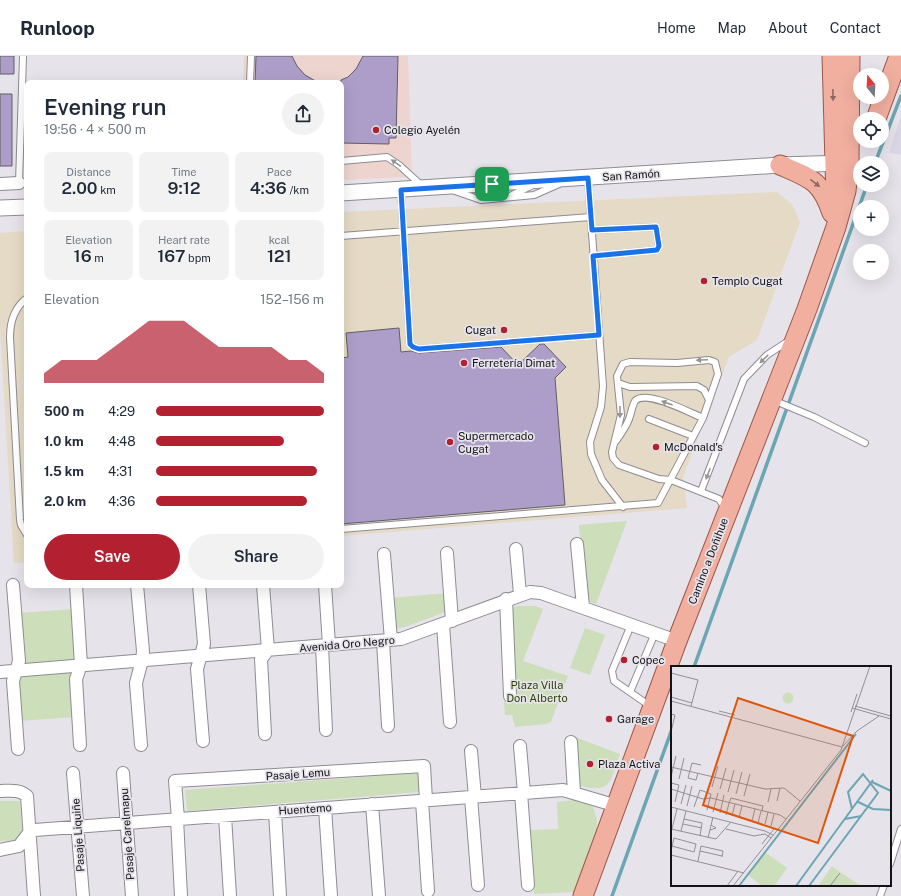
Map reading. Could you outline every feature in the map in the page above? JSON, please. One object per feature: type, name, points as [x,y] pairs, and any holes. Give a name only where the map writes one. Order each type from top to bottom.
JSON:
[{"type":"main road","points":[[832,56],[842,163]]},
{"type":"main road","points":[[842,163],[850,56]]},
{"type":"main road","points":[[879,112],[899,56]]},
{"type":"main road","points":[[842,163],[856,148]]},
{"type":"main road","name":"Camino a Doñihue","points":[[584,896],[677,641],[796,337],[836,227],[846,191],[842,163]]},
{"type":"main road","points":[[780,165],[803,175],[820,186],[829,204],[836,227]]},
{"type":"street","name":"San Ramón","points":[[344,193],[445,188],[780,165],[842,163]]},
{"type":"street","points":[[0,184],[19,183]]},
{"type":"street","points":[[0,208],[24,207]]},
{"type":"street","points":[[577,544],[583,607]]},
{"type":"street","points":[[516,548],[520,594]]},
{"type":"street","points":[[447,553],[450,722]]},
{"type":"street","points":[[384,554],[388,726]]},
{"type":"street","points":[[13,586],[19,661],[13,681],[18,749]]},
{"type":"street","points":[[76,588],[81,665],[76,679],[80,745]]},
{"type":"street","points":[[137,588],[142,660],[136,684],[141,744]]},
{"type":"street","points":[[199,588],[204,644],[202,656],[197,669],[203,741]]},
{"type":"street","points":[[263,588],[268,650],[261,659],[265,734]]},
{"type":"street","points":[[325,588],[326,730]]},
{"type":"street","name":"Avenida Oro Negro","points":[[0,672],[387,641],[405,638],[448,623],[506,599],[530,592],[541,593],[583,607],[677,641]]},
{"type":"street","points":[[506,599],[510,696]]},
{"type":"street","points":[[571,742],[574,792]]},
{"type":"street","points":[[520,746],[528,885]]},
{"type":"street","points":[[471,752],[478,885]]},
{"type":"street","name":"Pasaje Lemu","points":[[177,819],[175,781],[424,766],[428,892]]},
{"type":"street","name":"Pasaje Carelmapu","points":[[123,772],[132,896]]},
{"type":"street","name":"Pasaje Liquiñe","points":[[73,774],[82,896]]},
{"type":"street","points":[[0,791],[15,790],[27,796],[34,896]]},
{"type":"street","name":"Huentemo","points":[[30,832],[126,823],[563,790],[574,792],[617,806]]},
{"type":"street","points":[[372,804],[379,896]]},
{"type":"street","points":[[325,808],[331,896]]},
{"type":"street","points":[[275,812],[280,896]]},
{"type":"street","points":[[225,816],[230,896]]},
{"type":"street","points":[[177,819],[181,896]]},
{"type":"street","points":[[0,850],[19,846],[30,832]]},
{"type":"lane","points":[[19,183],[23,56]]},
{"type":"lane","points":[[250,80],[251,56]]},
{"type":"lane","points":[[344,161],[387,157],[399,165],[426,189]]},
{"type":"lane","points":[[588,178],[603,386],[601,406],[591,436],[590,448],[602,480],[623,507]]},
{"type":"lane","points":[[445,188],[482,200],[534,195],[571,179]]},
{"type":"lane","points":[[507,197],[539,181]]},
{"type":"lane","points":[[401,190],[410,344],[413,347],[419,349],[599,335]]},
{"type":"lane","points":[[344,236],[403,230],[591,217]]},
{"type":"lane","points":[[592,230],[656,227],[659,246],[657,250],[593,256]]},
{"type":"lane","points":[[24,302],[14,314],[10,337],[20,520],[24,531]]},
{"type":"lane","points":[[701,492],[744,379],[767,355],[796,337]]},
{"type":"lane","points":[[344,529],[658,503],[671,480],[702,418],[718,374],[715,362],[709,360],[678,363],[626,362],[622,364],[618,371],[621,415],[612,452],[613,458],[619,465],[659,478],[671,480],[720,499],[726,513]]},
{"type":"lane","points":[[618,383],[630,387],[697,386],[704,390],[709,400]]},
{"type":"lane","points":[[615,442],[629,420],[634,405],[641,398],[650,397],[702,418]]},
{"type":"lane","points":[[771,400],[814,417],[865,443]]},
{"type":"lane","points":[[648,420],[693,436]]},
{"type":"lane","points":[[630,624],[612,671],[614,681],[652,708]]},
{"type":"lane","points":[[630,692],[655,633]]},
{"type":"lane","points":[[891,861],[901,829]]},
{"type":"lane","points":[[880,896],[884,886]]},
{"type":"shaded area","name":"Colegio Ayelén","points":[[244,56],[408,56],[412,177],[344,180],[344,80],[243,80]]},
{"type":"shaded area","points":[[901,116],[901,155],[889,153]]},
{"type":"shaded area","points":[[777,192],[792,204],[800,222],[757,340],[729,357],[683,477],[687,508],[344,536],[344,212]]},
{"type":"shaded area","points":[[24,231],[24,562],[14,563],[0,328],[0,233]]},
{"type":"green space","points":[[627,521],[596,604],[586,600],[579,525]]},
{"type":"green space","points":[[447,593],[448,611],[405,627],[392,629],[390,598]]},
{"type":"green space","name":"Plaza Villa Don Alberto","points":[[517,606],[535,606],[543,609],[523,661],[568,676],[551,722],[546,724],[515,727],[512,715],[505,715],[504,701],[514,698],[512,608]]},
{"type":"green space","points":[[74,609],[76,717],[19,721],[16,683],[19,613]]},
{"type":"green space","points":[[585,628],[605,635],[590,675],[570,668]]},
{"type":"green space","points":[[575,737],[620,754],[614,772],[604,787],[589,788],[578,785]]},
{"type":"green space","points":[[418,773],[420,792],[187,811],[185,790]]},
{"type":"green space","points":[[573,800],[582,801],[593,807],[597,819],[597,834],[573,892],[534,894],[531,830],[558,829],[557,802]]},
{"type":"green space","points":[[0,801],[20,801],[22,830],[17,840],[0,841]]},
{"type":"building","points":[[0,56],[14,56],[14,74],[0,74]]},
{"type":"building","points":[[256,56],[292,56],[297,66],[305,75],[314,80],[255,80]]},
{"type":"building","points":[[363,56],[398,56],[396,138],[389,138],[389,144],[344,143],[344,80],[341,80],[348,77],[356,69]]},
{"type":"building","points":[[0,94],[12,94],[12,166],[0,166]]},
{"type":"building","name":"Supermercado Cugat","points":[[399,328],[401,352],[411,351],[419,353],[501,347],[518,365],[540,344],[544,344],[566,367],[555,378],[565,505],[344,524],[344,358],[348,357],[346,333]]},
{"type":"waterway","points":[[878,156],[901,96]]},
{"type":"waterway","points":[[694,666],[864,192]]},
{"type":"waterway","points":[[612,896],[671,732]]},
{"type":"place","name":"Colegio Ayelén","points":[[376,130]]},
{"type":"place","name":"Templo Cugat","points":[[704,281]]},
{"type":"place","name":"Cugat","points":[[504,330]]},
{"type":"place","name":"Ferretería Dimat","points":[[464,363]]},
{"type":"place","name":"Supermercado Cugat","points":[[450,442]]},
{"type":"place","name":"McDonald's","points":[[656,447]]},
{"type":"place","name":"Copec","points":[[624,660]]},
{"type":"place","name":"Garage","points":[[609,719]]},
{"type":"place","name":"Plaza Activa","points":[[590,764]]},
{"type":"route","points":[[588,178],[592,230],[657,228],[659,246],[657,250],[593,256],[599,335],[419,349],[410,344],[401,190],[492,184],[588,178]]}]
